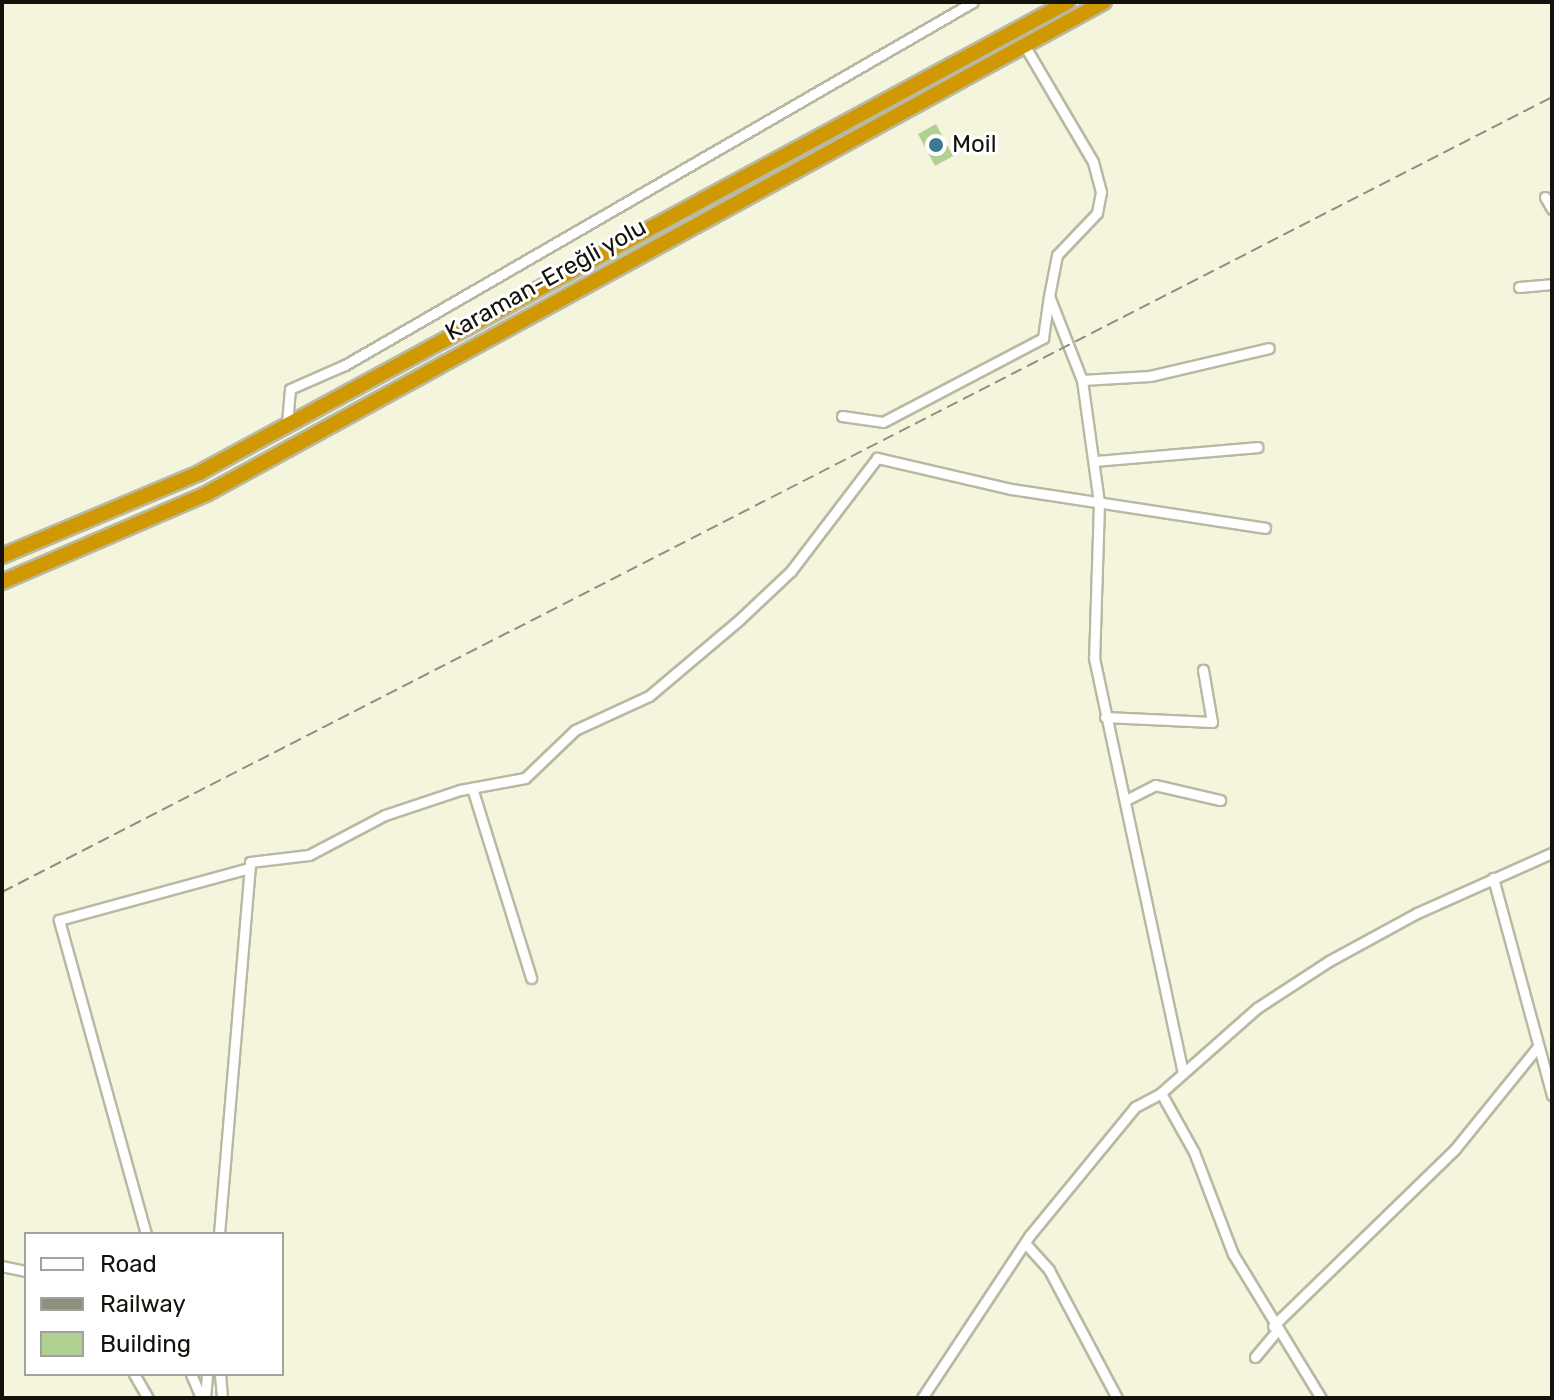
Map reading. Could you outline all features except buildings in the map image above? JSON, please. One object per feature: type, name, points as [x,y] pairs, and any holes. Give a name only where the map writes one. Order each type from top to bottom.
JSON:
[{"type":"highway","name":"Karaman-Ereğli yolu","points":[[2,556],[128,507],[287,423],[1042,8],[1068,2]]},
{"type":"highway","name":"Karaman-Ereğli yolu","points":[[2,582],[206,494],[1023,43],[1104,2]]},
{"type":"street","points":[[287,423],[290,389],[345,365],[973,2]]},
{"type":"street","points":[[842,416],[883,422],[1043,338],[1057,255],[1097,213],[1101,192],[1093,162],[1023,43]]},
{"type":"street","points":[[1545,197],[1552,209]]},
{"type":"street","points":[[1519,287],[1552,284]]},
{"type":"street","points":[[1049,296],[1082,380],[1099,503],[1094,658],[1182,1070]]},
{"type":"street","points":[[1082,380],[1150,376],[1269,348]]},
{"type":"street","points":[[1095,461],[1257,447]]},
{"type":"street","points":[[145,1232],[59,920],[249,865],[309,855],[385,815],[472,788],[525,778],[575,730],[679,675],[791,571],[877,458],[1099,503],[1265,528]]},
{"type":"street","points":[[1105,717],[1212,722],[1203,670]]},
{"type":"street","points":[[1126,800],[1155,785],[1220,800]]},
{"type":"street","points":[[472,788],[531,978]]},
{"type":"street","points":[[922,1398],[1025,1243],[1105,1140],[1135,1107],[1161,1093],[1182,1070],[1257,1008],[1329,961],[1493,878],[1552,853]]},
{"type":"street","points":[[219,1232],[249,865]]},
{"type":"street","points":[[1493,878],[1536,1049],[1552,1095]]},
{"type":"street","points":[[1255,1357],[1274,1329],[1455,1149],[1536,1049]]},
{"type":"street","points":[[1161,1093],[1274,1329],[1321,1398]]},
{"type":"street","points":[[1025,1243],[1049,1270],[1117,1398]]},
{"type":"street","points":[[2,1266],[24,1271]]},
{"type":"street","points":[[135,1376],[148,1398]]},
{"type":"street","points":[[192,1376],[203,1398]]},
{"type":"street","points":[[203,1398],[207,1376]]},
{"type":"street","points":[[220,1376],[222,1398]]},
{"type":"railway","points":[[2,892],[1552,97]]},
{"type":"place","name":"Moil","points":[[936,145]]}]
